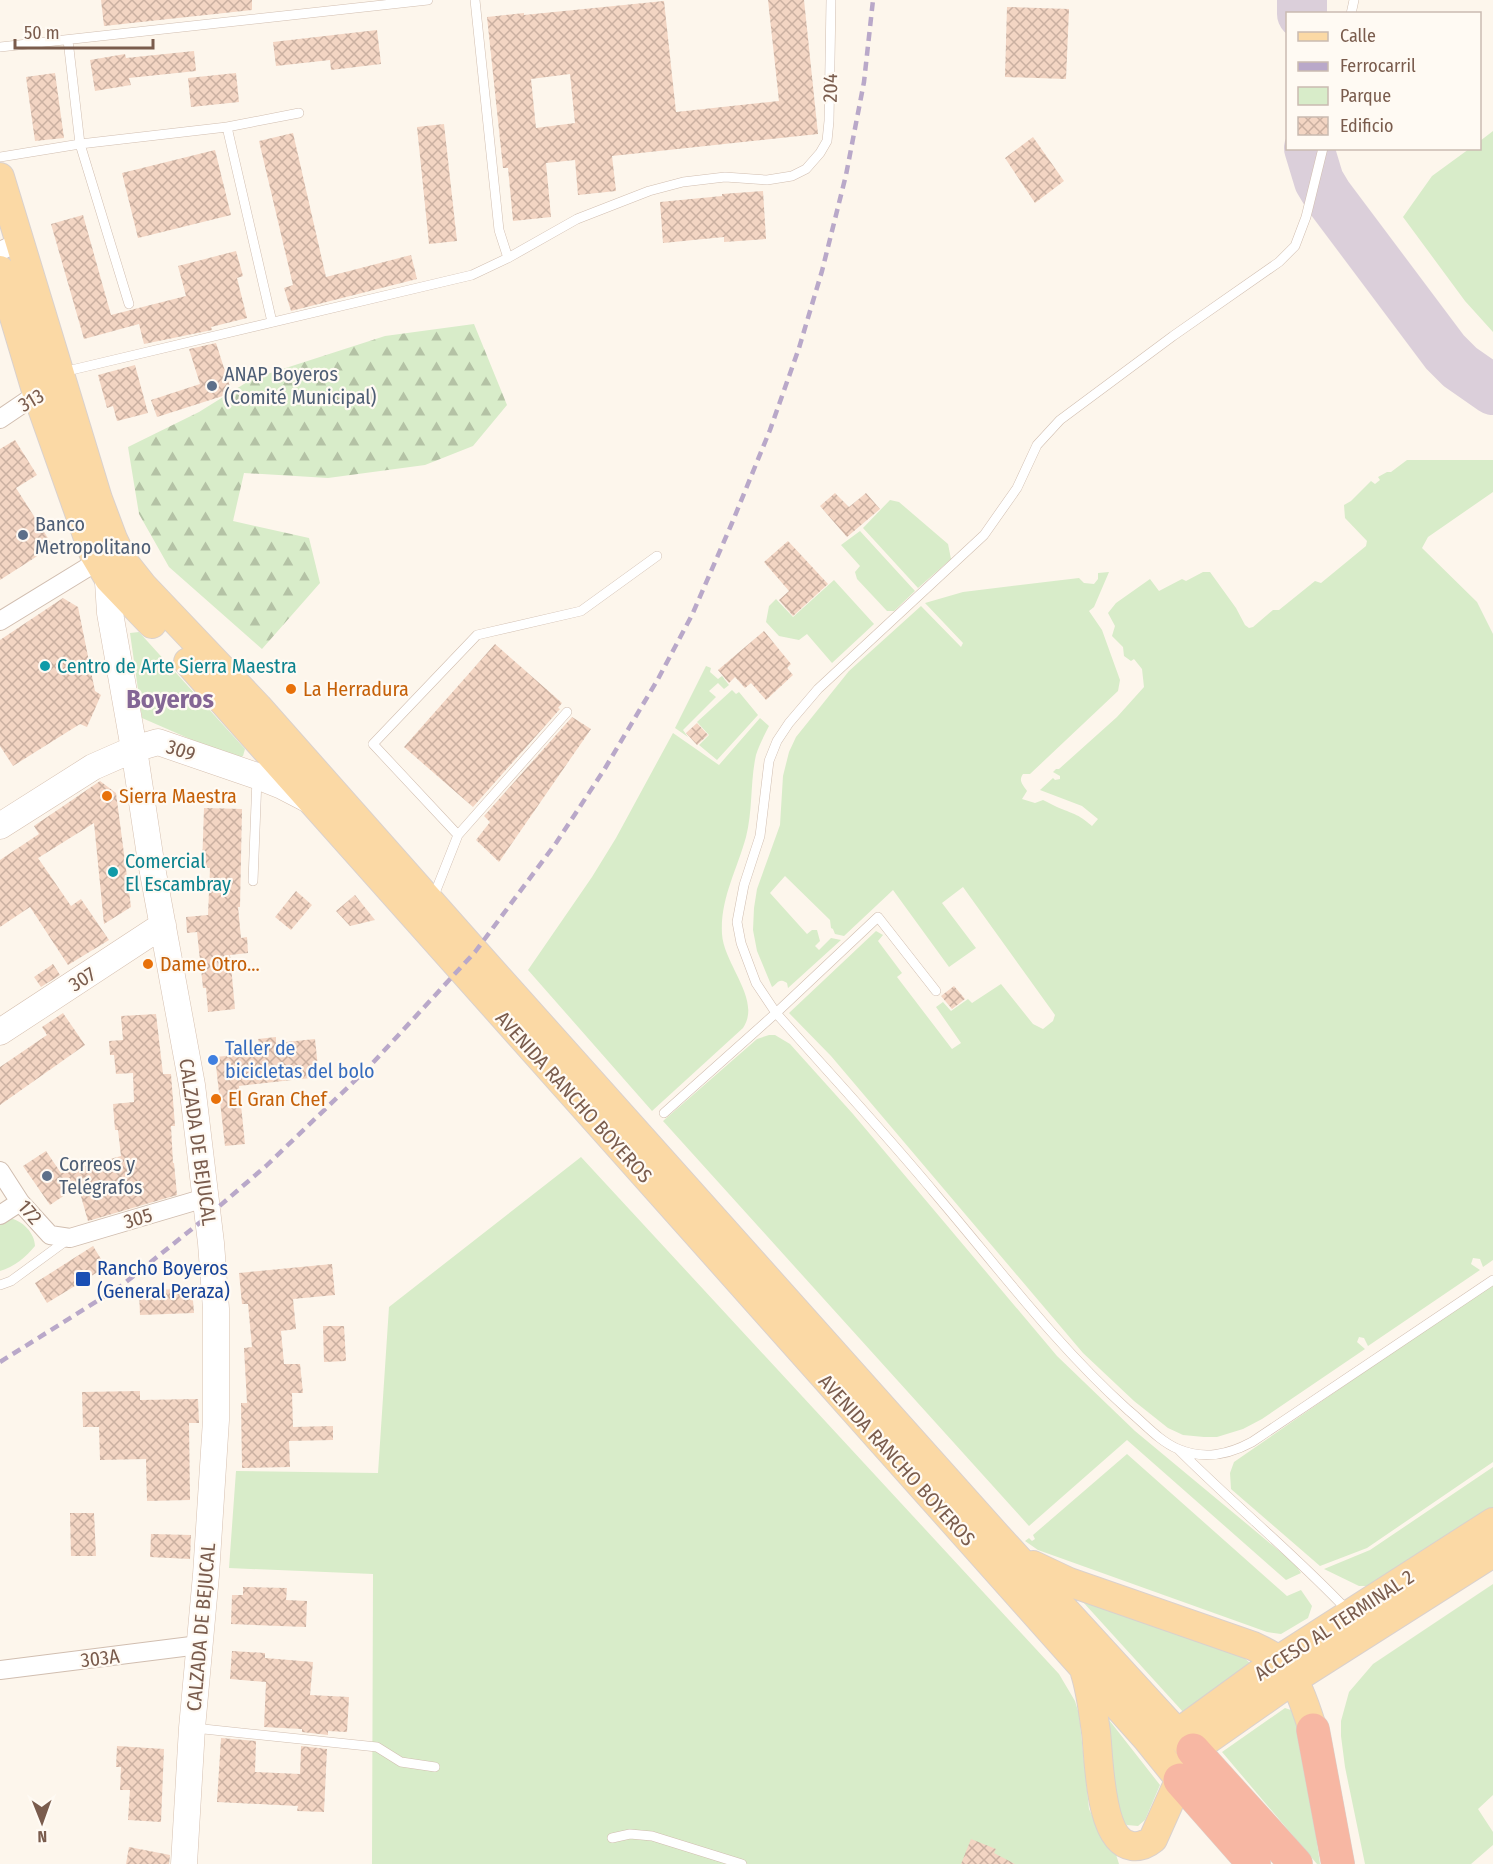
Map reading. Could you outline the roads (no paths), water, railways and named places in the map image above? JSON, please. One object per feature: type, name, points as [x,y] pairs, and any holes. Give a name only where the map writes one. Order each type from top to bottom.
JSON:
[{"type":"highway","points":[[1312,1730],[1338,1864]]},
{"type":"highway","name":"AVENIDA RANCHO BOYEROS","points":[[1186,1741],[1296,1864]]},
{"type":"highway","name":"AVENIDA RANCHO BOYEROS","points":[[1180,1780],[1254,1864]]},
{"type":"main road","name":"AVENIDA RANCHO BOYEROS","points":[[0,177],[9,246],[61,379],[98,499],[124,562],[143,586],[258,707],[1013,1553],[1186,1741]]},
{"type":"main road","name":"AVENIDA RANCHO BOYEROS","points":[[0,270],[37,394],[85,532],[103,570],[221,697],[468,978],[1147,1739],[1180,1780]]},
{"type":"main road","name":"CALZADA DE BEJUCAL","points":[[98,499],[103,570],[151,862],[192,1085],[211,1243],[216,1310],[217,1377],[212,1482],[192,1728],[184,1864]]},
{"type":"main road","name":"309","points":[[0,826],[93,767],[134,749],[158,742],[282,786],[368,831]]},
{"type":"main road","name":"307","points":[[0,1032],[163,926]]},
{"type":"main road","name":"ACCESO AL TERMINAL 2","points":[[1186,1741],[1285,1670],[1350,1613],[1493,1522]]},
{"type":"main road","points":[[1013,1553],[1040,1570],[1069,1582],[1253,1646],[1285,1670],[1303,1700],[1312,1730]]},
{"type":"main road","name":"ACCESO AL TERMINAL 2","points":[[1285,1670],[1332,1655],[1493,1553]]},
{"type":"main road","points":[[1312,1730],[1321,1677],[1332,1655]]},
{"type":"main road","points":[[1084,1669],[1092,1700],[1104,1808],[1114,1833],[1138,1853],[1180,1780],[1186,1741]]},
{"type":"street","name":"313","points":[[0,419],[61,379]]},
{"type":"street","points":[[0,621],[103,570]]},
{"type":"street","name":"172","points":[[0,1171],[20,1202],[50,1234],[70,1238]]},
{"type":"street","name":"305","points":[[70,1238],[205,1198]]},
{"type":"street","points":[[0,1215],[20,1202]]},
{"type":"street","name":"303A","points":[[0,1670],[199,1645]]},
{"type":"lane","points":[[0,47],[428,0]]},
{"type":"lane","points":[[61,379],[272,322],[472,275],[508,258],[499,230],[475,0]]},
{"type":"lane","name":"204","points":[[508,258],[577,219],[649,191],[683,182],[725,177],[767,180],[792,176],[806,169],[827,141],[830,121],[831,0]]},
{"type":"lane","points":[[68,40],[80,144],[129,304]]},
{"type":"lane","points":[[0,157],[80,144],[227,127],[299,113]]},
{"type":"lane","points":[[227,127],[272,322]]},
{"type":"lane","points":[[1323,150],[1310,203],[1295,246],[1279,262],[1173,336],[1060,420],[1037,445],[1017,488],[984,535],[819,689],[789,723],[777,741],[769,761],[760,836],[744,885],[737,922],[741,943],[756,984],[776,1013],[937,1194],[1065,1348],[1158,1436],[1177,1448],[1190,1453],[1220,1455],[1244,1447],[1493,1280]]},
{"type":"lane","points":[[458,835],[373,744],[477,635],[581,611],[657,556]]},
{"type":"lane","points":[[431,903],[458,835],[567,712]]},
{"type":"lane","points":[[253,881],[257,776]]},
{"type":"lane","points":[[664,1113],[776,1013],[878,917],[936,991]]},
{"type":"lane","points":[[0,1285],[11,1281],[70,1238]]},
{"type":"lane","points":[[1177,1448],[1219,1490],[1313,1574],[1350,1613]]},
{"type":"lane","points":[[192,1728],[377,1747],[402,1762],[435,1767]]},
{"type":"lane","points":[[612,1838],[630,1834],[652,1836],[742,1864]]},
{"type":"railway","points":[[0,1362],[121,1286],[266,1166],[369,1067],[475,952],[556,843],[604,770],[658,679],[692,615],[770,430],[799,348],[822,271],[846,175],[864,82],[873,0]]},
{"type":"place","name":"ANAP Boyeros (Comité Municipal)","points":[[212,386]]},
{"type":"place","name":"Banco Metropolitano","points":[[23,535]]},
{"type":"place","name":"Centro de Arte Sierra Maestra","points":[[45,666]]},
{"type":"place","name":"La Herradura","points":[[291,689]]},
{"type":"place","name":"Sierra Maestra","points":[[107,796]]},
{"type":"place","name":"Comercial El Escambray","points":[[113,872]]},
{"type":"place","name":"Dame Otro...","points":[[148,964]]},
{"type":"place","name":"Taller de bicicletas del bolo","points":[[213,1060]]},
{"type":"place","name":"El Gran Chef","points":[[216,1099]]},
{"type":"place","name":"Correos y Telégrafos","points":[[47,1176]]},
{"type":"place","name":"Rancho Boyeros (General Peraza)","points":[[83,1279]]},
{"type":"district","name":"Boyeros","points":[[170,699]]}]
